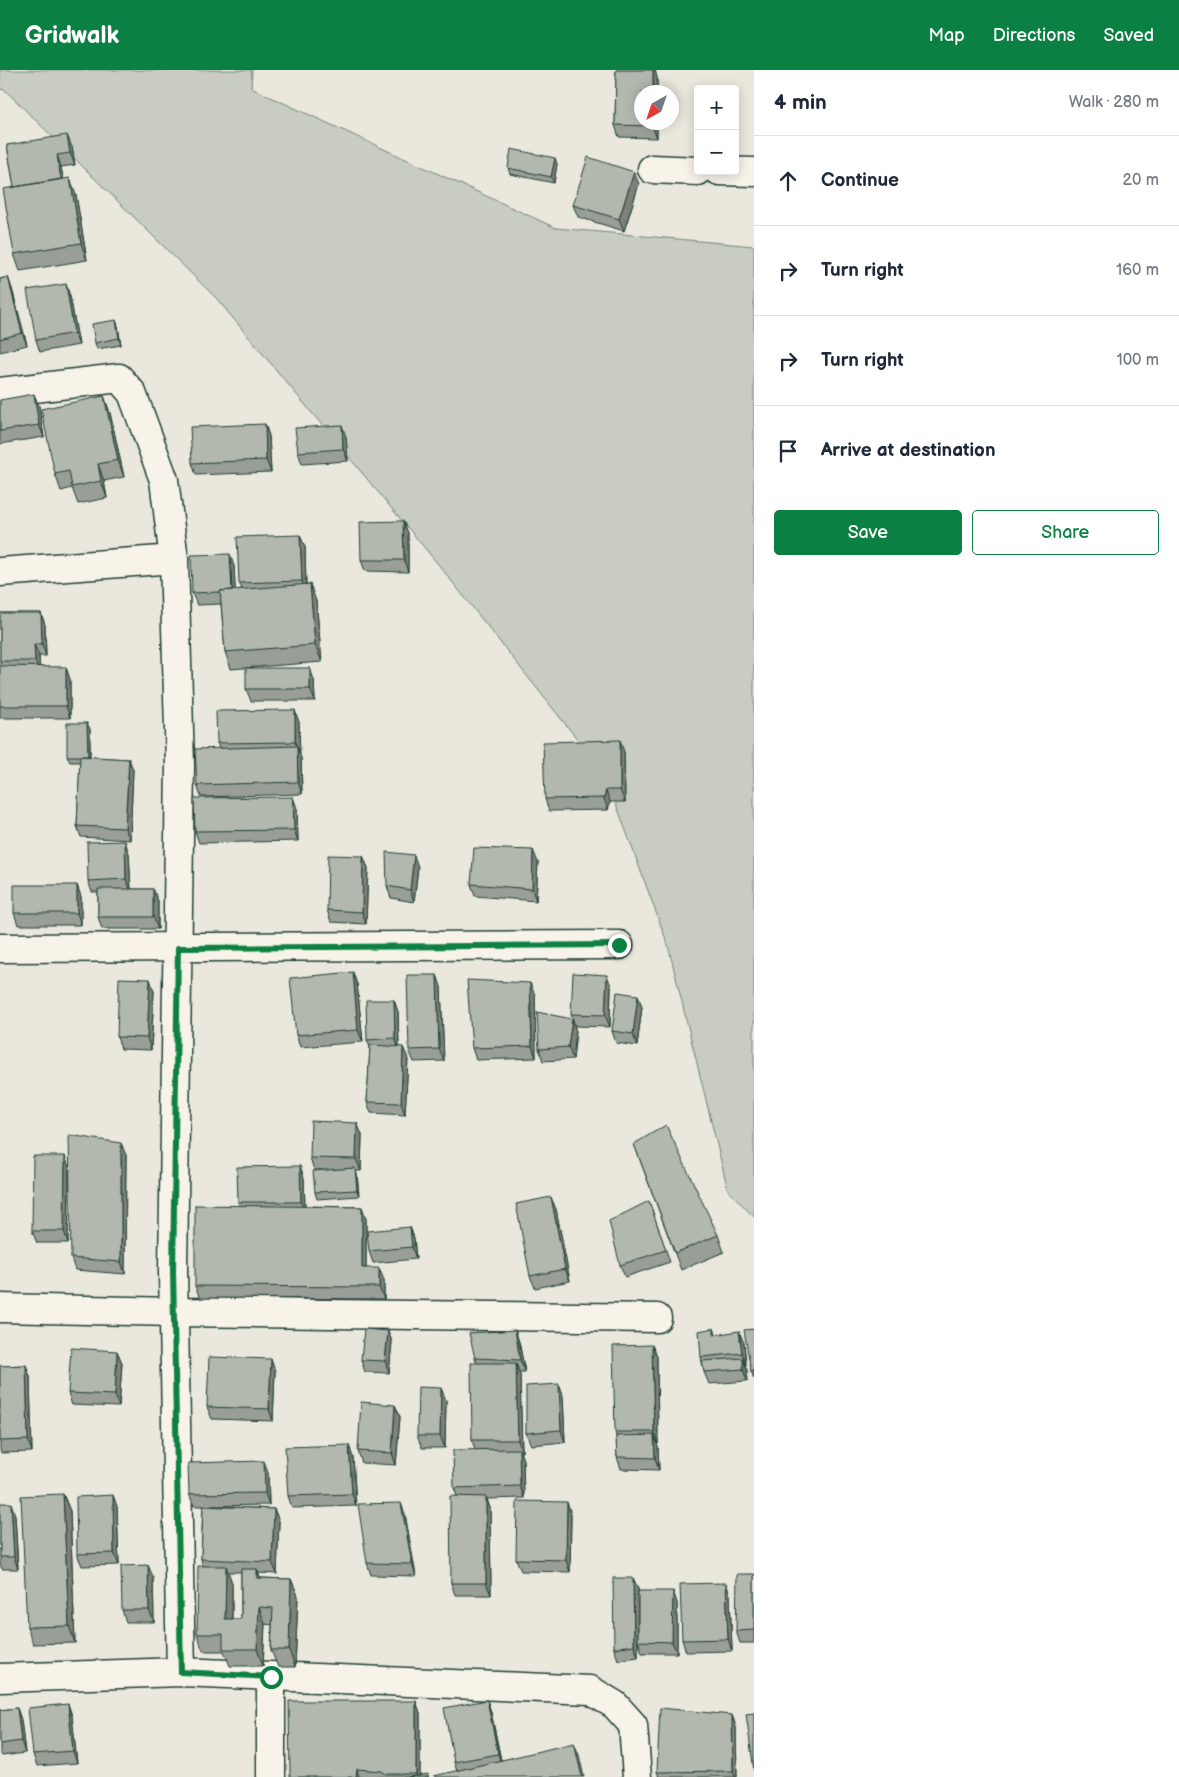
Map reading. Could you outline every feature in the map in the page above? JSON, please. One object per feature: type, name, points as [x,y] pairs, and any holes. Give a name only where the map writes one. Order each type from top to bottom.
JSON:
[{"type":"street","points":[[652,169],[694,171]]},
{"type":"street","points":[[739,172],[754,172]]},
{"type":"street","points":[[0,392],[119,378],[132,393],[164,480],[174,559],[180,764],[174,1312],[181,1672]]},
{"type":"street","points":[[0,572],[174,559]]},
{"type":"street","points":[[0,948],[619,945]]},
{"type":"street","points":[[0,1308],[657,1318]]},
{"type":"street","points":[[0,1678],[181,1672],[590,1690],[615,1705],[633,1725],[638,1777]]},
{"type":"street","points":[[271,1677],[271,1777]]},
{"type":"shaded area","points":[[0,70],[252,70],[251,88],[556,228],[754,246],[754,1217],[728,1190],[668,945],[605,774],[438,564],[217,299],[5,90],[0,89]]},
{"type":"building","points":[[616,70],[653,70],[653,85],[634,85],[634,126],[615,125]]},
{"type":"building","points":[[67,135],[70,153],[57,155],[61,179],[14,187],[7,145]]},
{"type":"building","points":[[511,149],[555,158],[551,177],[508,168]]},
{"type":"building","points":[[588,157],[634,172],[619,219],[573,205]]},
{"type":"building","points":[[70,178],[81,243],[14,254],[3,189]]},
{"type":"building","points":[[8,277],[22,333],[0,339],[0,279]]},
{"type":"building","points":[[66,284],[74,333],[36,340],[27,290]]},
{"type":"building","points":[[116,320],[119,338],[95,343],[92,324]]},
{"type":"building","points":[[34,394],[39,425],[0,431],[0,400]]},
{"type":"building","points":[[104,396],[118,460],[98,464],[101,481],[72,487],[69,471],[55,474],[41,409]]},
{"type":"building","points":[[265,424],[266,460],[192,463],[190,427]]},
{"type":"building","points":[[342,425],[343,449],[298,452],[295,428]]},
{"type":"building","points":[[403,521],[404,560],[361,560],[360,522]]},
{"type":"building","points":[[300,535],[302,581],[239,583],[237,537]]},
{"type":"building","points":[[230,554],[232,590],[192,593],[191,555]]},
{"type":"building","points":[[310,584],[315,645],[225,652],[220,591]]},
{"type":"building","points":[[0,613],[41,613],[42,644],[34,644],[35,661],[0,661]]},
{"type":"building","points":[[0,666],[66,667],[66,706],[0,706]]},
{"type":"building","points":[[246,668],[310,668],[310,689],[246,689]]},
{"type":"building","points":[[295,710],[295,742],[217,743],[216,711]]},
{"type":"building","points":[[67,723],[87,723],[88,756],[67,756]]},
{"type":"building","points":[[620,740],[620,790],[606,790],[604,798],[545,799],[543,742]]},
{"type":"building","points":[[297,746],[298,782],[197,785],[195,749]]},
{"type":"building","points":[[80,756],[129,759],[125,828],[77,826]]},
{"type":"building","points":[[293,797],[294,830],[195,831],[194,798]]},
{"type":"building","points":[[125,841],[126,879],[88,881],[87,842]]},
{"type":"building","points":[[474,848],[533,850],[532,889],[471,884]]},
{"type":"building","points":[[386,852],[414,855],[410,890],[387,886]]},
{"type":"building","points":[[328,855],[363,856],[362,912],[327,910]]},
{"type":"building","points":[[14,885],[77,885],[77,913],[14,913]]},
{"type":"building","points":[[98,889],[153,889],[153,917],[98,917]]},
{"type":"building","points":[[353,972],[358,1030],[296,1035],[290,978]]},
{"type":"building","points":[[573,973],[607,975],[605,1015],[571,1014]]},
{"type":"building","points":[[407,975],[437,975],[439,1049],[409,1050]]},
{"type":"building","points":[[119,978],[150,979],[147,1038],[117,1037]]},
{"type":"building","points":[[467,980],[530,983],[532,1046],[472,1048]]},
{"type":"building","points":[[617,992],[638,995],[633,1034],[612,1031]]},
{"type":"building","points":[[366,1000],[394,1000],[395,1038],[367,1040]]},
{"type":"building","points":[[537,1012],[572,1019],[568,1047],[539,1049]]},
{"type":"building","points":[[370,1045],[403,1047],[401,1103],[367,1102]]},
{"type":"building","points":[[311,1121],[357,1123],[356,1159],[310,1158]]},
{"type":"building","points":[[666,1125],[718,1235],[675,1253],[634,1144]]},
{"type":"building","points":[[69,1135],[121,1143],[121,1262],[71,1258]]},
{"type":"building","points":[[33,1156],[65,1156],[64,1231],[32,1231]]},
{"type":"building","points":[[300,1166],[301,1202],[238,1202],[237,1167]]},
{"type":"building","points":[[355,1168],[357,1190],[315,1192],[313,1171]]},
{"type":"building","points":[[551,1197],[565,1269],[530,1276],[516,1204]]},
{"type":"building","points":[[649,1201],[666,1250],[620,1265],[609,1221]]},
{"type":"building","points":[[195,1205],[362,1207],[362,1268],[379,1268],[379,1287],[195,1286]]},
{"type":"building","points":[[410,1227],[412,1247],[369,1251],[367,1231]]},
{"type":"building","points":[[714,1328],[714,1335],[739,1331],[742,1353],[701,1357],[699,1331]]},
{"type":"building","points":[[364,1329],[388,1331],[385,1361],[361,1360]]},
{"type":"building","points":[[754,1329],[754,1370],[751,1371],[744,1330]]},
{"type":"building","points":[[515,1330],[520,1360],[475,1358],[469,1333]]},
{"type":"building","points":[[652,1345],[654,1432],[615,1432],[613,1346]]},
{"type":"building","points":[[71,1348],[117,1351],[115,1395],[68,1393]]},
{"type":"building","points":[[209,1357],[271,1359],[269,1409],[207,1407]]},
{"type":"building","points":[[743,1358],[743,1369],[704,1372],[702,1361]]},
{"type":"building","points":[[471,1363],[516,1363],[518,1440],[472,1440]]},
{"type":"building","points":[[26,1365],[28,1440],[0,1441],[0,1366]]},
{"type":"building","points":[[559,1384],[561,1430],[526,1433],[526,1386]]},
{"type":"building","points":[[418,1387],[441,1388],[440,1436],[417,1436]]},
{"type":"building","points":[[361,1402],[395,1405],[392,1453],[358,1451]]},
{"type":"building","points":[[654,1435],[655,1458],[617,1457],[616,1436]]},
{"type":"building","points":[[349,1445],[352,1494],[288,1496],[285,1447]]},
{"type":"building","points":[[519,1449],[520,1486],[454,1488],[453,1450]]},
{"type":"building","points":[[264,1461],[265,1493],[189,1494],[188,1463]]},
{"type":"building","points":[[63,1494],[69,1626],[27,1627],[21,1496]]},
{"type":"building","points":[[113,1495],[114,1553],[77,1554],[76,1497]]},
{"type":"building","points":[[450,1496],[486,1497],[486,1583],[451,1583]]},
{"type":"building","points":[[517,1501],[567,1502],[566,1560],[516,1559]]},
{"type":"building","points":[[0,1503],[11,1503],[14,1557],[0,1557]]},
{"type":"building","points":[[401,1503],[412,1564],[367,1563],[358,1504]]},
{"type":"building","points":[[203,1506],[274,1509],[272,1562],[201,1559]]},
{"type":"building","points":[[148,1565],[149,1610],[122,1610],[121,1566]]},
{"type":"building","points":[[198,1566],[226,1566],[225,1619],[241,1619],[241,1569],[257,1569],[257,1578],[291,1579],[289,1650],[271,1650],[273,1608],[259,1607],[257,1649],[223,1649],[223,1634],[197,1634]]},
{"type":"building","points":[[737,1574],[754,1574],[754,1630],[736,1631]]},
{"type":"building","points":[[613,1578],[633,1578],[634,1645],[614,1648]]},
{"type":"building","points":[[726,1583],[728,1639],[682,1640],[680,1584]]},
{"type":"building","points":[[638,1591],[673,1591],[672,1642],[638,1641]]},
{"type":"building","points":[[487,1700],[498,1754],[454,1762],[444,1708]]},
{"type":"building","points":[[289,1701],[416,1701],[416,1774],[386,1774],[382,1771],[357,1769],[356,1777],[290,1777]]},
{"type":"building","points":[[68,1704],[73,1751],[33,1754],[28,1708]]},
{"type":"building","points":[[17,1708],[21,1741],[0,1744],[0,1710]]},
{"type":"building","points":[[660,1708],[732,1715],[733,1771],[657,1772]]},
{"type":"building","points":[[754,1713],[754,1771],[746,1714]]},
{"type":"building","points":[[574,1743],[582,1777],[434,1776]]},
{"type":"building","points":[[428,1774],[428,1777],[408,1777]]},
{"type":"route","points":[[271,1677],[181,1672],[173,1271],[178,948],[619,945]]}]
